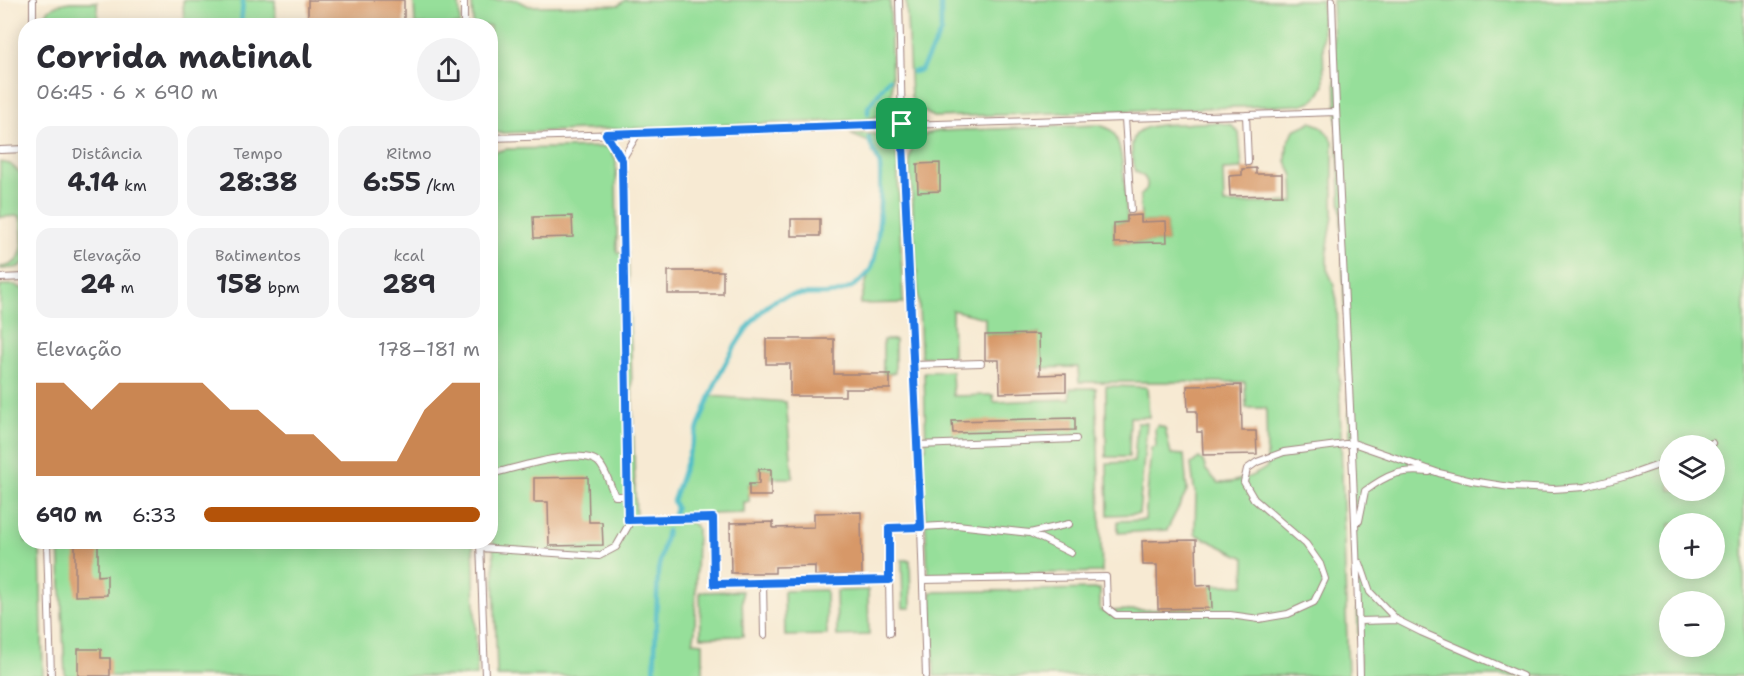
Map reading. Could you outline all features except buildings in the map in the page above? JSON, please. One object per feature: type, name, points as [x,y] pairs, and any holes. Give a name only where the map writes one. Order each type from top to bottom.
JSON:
[{"type":"lane","points":[[33,0],[33,18]]},
{"type":"lane","points":[[464,0],[464,18]]},
{"type":"lane","points":[[899,0],[902,124],[926,676]]},
{"type":"lane","points":[[1332,0],[1353,443],[1360,676]]},
{"type":"lane","points":[[498,138],[1336,112]]},
{"type":"lane","points":[[1246,115],[1248,162]]},
{"type":"lane","points":[[1125,118],[1131,210]]},
{"type":"lane","points":[[622,160],[638,133]]},
{"type":"lane","points":[[498,547],[599,556],[616,547],[628,526],[622,160],[606,134]]},
{"type":"lane","points":[[0,150],[18,149]]},
{"type":"lane","points":[[0,278],[18,277]]},
{"type":"lane","points":[[913,365],[981,363]]},
{"type":"lane","points":[[917,445],[1076,439]]},
{"type":"lane","points":[[923,580],[1106,577],[1107,608],[1116,615],[1230,615],[1259,619],[1288,614],[1314,602],[1325,579],[1320,564],[1306,544],[1254,499],[1244,482],[1247,469],[1257,462],[1284,452],[1353,443],[1439,473]]},
{"type":"lane","points":[[498,472],[571,456],[586,456],[600,463],[615,496],[628,496]]},
{"type":"lane","points":[[1522,676],[1397,620],[1370,592],[1361,569],[1356,543],[1359,514],[1365,490],[1385,476],[1408,470],[1439,473],[1510,487],[1553,489],[1585,487],[1659,465]]},
{"type":"lane","points":[[628,520],[713,518],[714,584],[889,580]]},
{"type":"lane","points":[[890,633],[889,528],[957,525],[1030,533],[1069,524]]},
{"type":"lane","points":[[1030,533],[1071,553]]},
{"type":"lane","points":[[46,549],[51,676]]},
{"type":"lane","points":[[480,549],[484,676]]},
{"type":"lane","points":[[763,583],[764,635]]},
{"type":"lane","points":[[1359,621],[1397,620]]},
{"type":"green space","points":[[183,0],[275,0],[276,18],[184,18]]},
{"type":"green space","points":[[414,0],[459,0],[460,18],[415,18]]},
{"type":"green space","points":[[472,0],[517,0],[529,6],[619,5],[625,0],[890,0],[892,89],[890,108],[880,116],[863,120],[500,133],[498,133],[498,18],[473,18]]},
{"type":"green space","points":[[906,0],[1322,0],[1324,84],[1315,98],[1299,105],[933,117],[916,106],[911,97]]},
{"type":"green space","points":[[1332,0],[1744,0],[1744,676],[1360,676]]},
{"type":"green space","points":[[97,2],[98,18],[44,18],[51,8],[60,4]]},
{"type":"green space","points":[[1311,122],[1321,126],[1333,141],[1333,215],[1327,252],[1327,269],[1333,282],[1337,301],[1348,676],[934,676],[931,592],[1100,589],[1100,611],[1211,608],[1211,585],[1244,585],[1245,558],[1195,534],[1196,492],[1191,464],[1199,458],[1218,483],[1244,479],[1267,467],[1266,408],[1246,408],[1245,382],[1079,382],[1078,367],[1032,368],[1039,334],[985,335],[985,318],[952,310],[953,356],[921,357],[910,168],[911,151],[915,142],[924,135],[940,131],[1099,125],[1107,128],[1116,137],[1119,147],[1127,216],[1127,222],[1114,223],[1114,243],[1167,242],[1166,221],[1141,222],[1140,196],[1146,190],[1147,183],[1144,177],[1136,172],[1132,156],[1132,144],[1140,130],[1171,124],[1231,125],[1239,133],[1242,169],[1223,170],[1224,204],[1294,202],[1293,176],[1286,161],[1287,145],[1294,130]]},
{"type":"green space","points":[[850,134],[878,135],[888,140],[897,152],[903,303],[860,304],[877,243],[880,164],[869,142]]},
{"type":"green space","points":[[608,147],[616,160],[617,253],[628,253],[636,523],[690,522],[696,526],[693,642],[703,643],[703,676],[497,676],[493,549],[498,549],[498,151]]},
{"type":"green space","points":[[0,162],[10,164],[18,171],[18,216],[0,217]]},
{"type":"green space","points":[[18,258],[17,267],[0,269],[0,267]]},
{"type":"green space","points":[[2,285],[18,286],[18,549],[40,549],[43,676],[0,676],[0,287]]},
{"type":"green space","points":[[883,340],[895,340],[895,373],[883,374]]},
{"type":"green space","points":[[952,371],[953,396],[993,395],[994,402],[1070,399],[1070,388],[1096,388],[1102,572],[928,576],[922,448],[926,448],[924,372]]},
{"type":"green space","points":[[1106,386],[1147,387],[1149,417],[1130,417],[1129,457],[1106,457]]},
{"type":"green space","points":[[710,396],[786,402],[793,478],[771,478],[771,469],[759,469],[759,484],[749,484],[749,502],[744,502],[744,513],[674,515],[676,508],[673,501]]},
{"type":"green space","points":[[1137,423],[1147,423],[1139,514],[1108,515],[1107,463],[1134,462]]},
{"type":"green space","points":[[1158,425],[1165,428],[1171,454],[1184,455],[1187,491],[1167,530],[1118,533],[1118,521],[1145,520],[1151,448],[1156,447],[1155,428]]},
{"type":"green space","points":[[59,549],[473,549],[477,676],[65,676]]},
{"type":"green space","points":[[902,560],[910,560],[911,608],[903,608]]},
{"type":"green space","points":[[826,590],[827,635],[785,636],[784,591]]},
{"type":"green space","points":[[868,590],[869,635],[837,636],[836,591]]},
{"type":"green space","points":[[742,591],[743,636],[701,637],[700,592]]},
{"type":"waterway","points":[[242,18],[243,0]]},
{"type":"waterway","points":[[913,72],[921,70],[941,32],[941,0]]},
{"type":"waterway","points":[[868,113],[868,107],[889,79]]},
{"type":"waterway","points":[[674,515],[676,508],[673,501],[699,424],[721,371],[750,325],[774,301],[788,296],[840,292],[852,287],[870,270],[878,236],[880,176],[879,163],[869,137]]},
{"type":"waterway","points":[[654,676],[658,570],[667,531]]},
{"type":"route","points":[[902,124],[921,527],[889,528],[889,580],[714,584],[713,518],[628,520],[622,160],[606,134],[902,124]]}]
